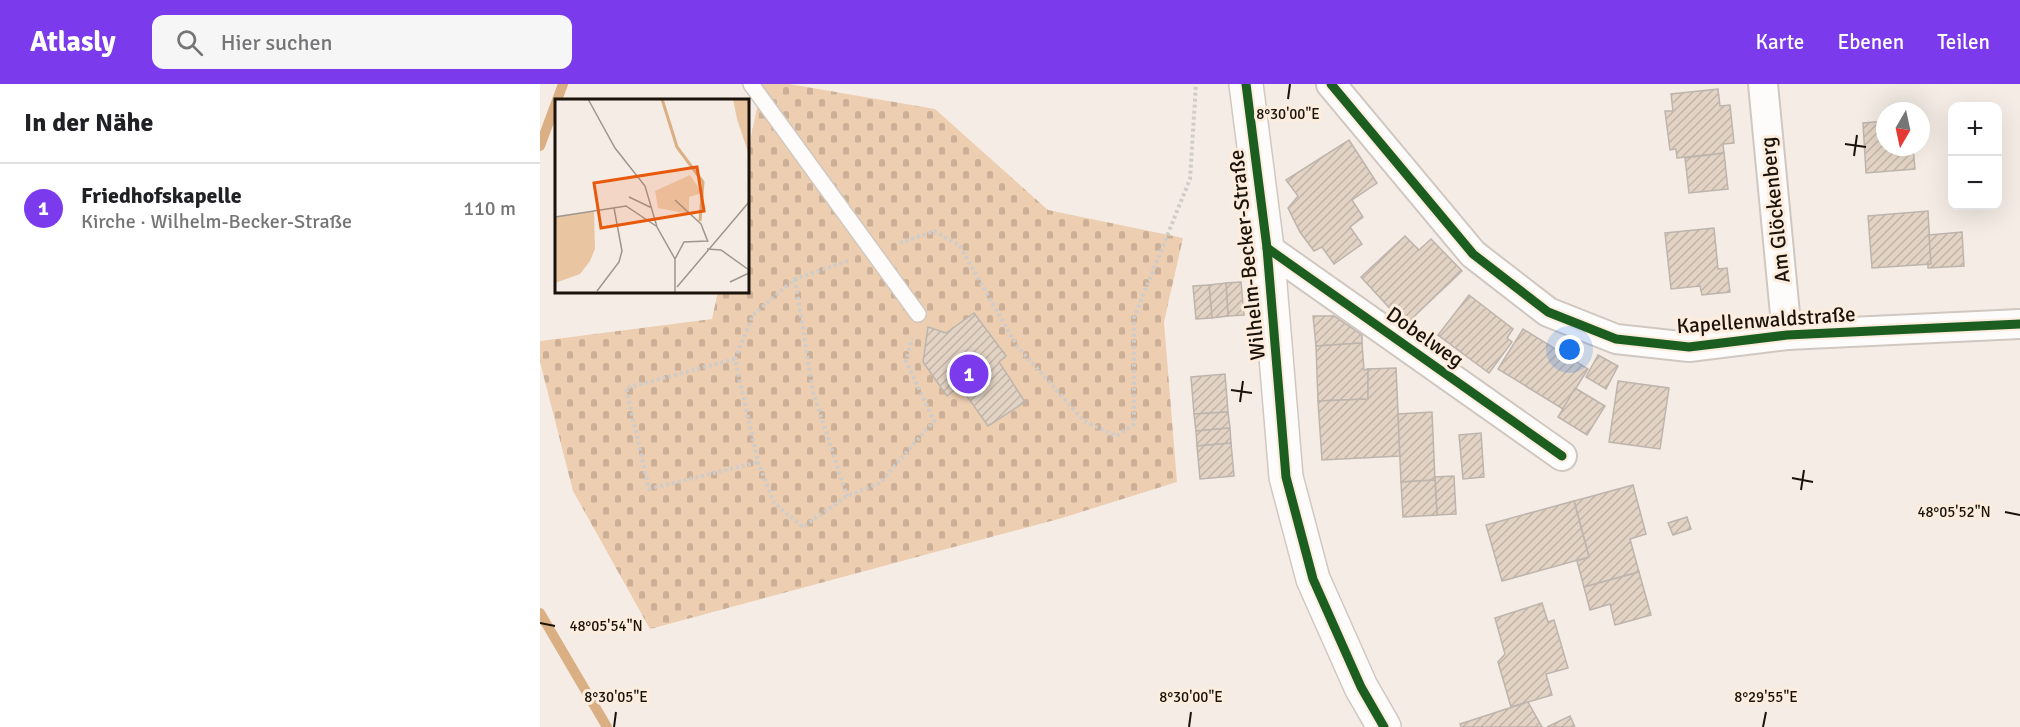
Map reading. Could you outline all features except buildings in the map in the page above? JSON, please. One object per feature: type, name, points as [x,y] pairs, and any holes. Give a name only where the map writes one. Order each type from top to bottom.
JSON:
[{"type":"street","name":"Wilhelm-Becker-Straße","points":[[1246,84],[1267,248],[1286,477],[1313,579],[1361,687],[1384,727]]},
{"type":"street","name":"Kapellenwaldstraße","points":[[1330,84],[1473,254],[1548,312],[1616,339],[1689,347],[1788,335],[2020,324]]},
{"type":"street","name":"Kapellenwaldstraße","points":[[1349,84],[1355,113]]},
{"type":"street","name":"Am Glöckenberg","points":[[1762,84],[1788,335]]},
{"type":"street","name":"Dobelweg","points":[[1267,248],[1562,456]]},
{"type":"lane","points":[[751,84],[918,314]]},
{"type":"path","points":[[918,314],[906,361],[934,421],[880,483],[847,496],[803,527],[774,503],[758,462],[735,359],[753,315],[795,279],[934,231],[959,245],[1017,346],[1084,421],[1116,436],[1134,424],[1134,318],[1190,179],[1196,84]]},
{"type":"path","points":[[795,279],[813,392],[847,496]]},
{"type":"path","points":[[735,359],[626,388],[649,489],[758,462]]},
{"type":"green space","points":[[762,84],[789,84],[935,109],[1048,210],[1183,238],[1164,322],[1177,482],[1062,518],[650,629],[573,491],[540,362],[540,341],[712,319],[718,292],[748,292],[748,151]]},
{"type":"waterway","points":[[557,99],[563,84]]},
{"type":"waterway","points":[[540,146],[555,106]]},
{"type":"waterway","points":[[540,613],[607,727]]},
{"type":"cycle path","points":[[1246,84],[1267,248],[1286,477],[1313,579],[1361,687],[1384,727]]},
{"type":"cycle path","points":[[1331,84],[1473,254],[1548,312],[1616,339],[1689,347],[1787,335],[2020,324]]},
{"type":"cycle path","points":[[1267,248],[1562,456]]},
{"type":"place","name":"Friedhofskapelle","points":[[969,374]]}]
